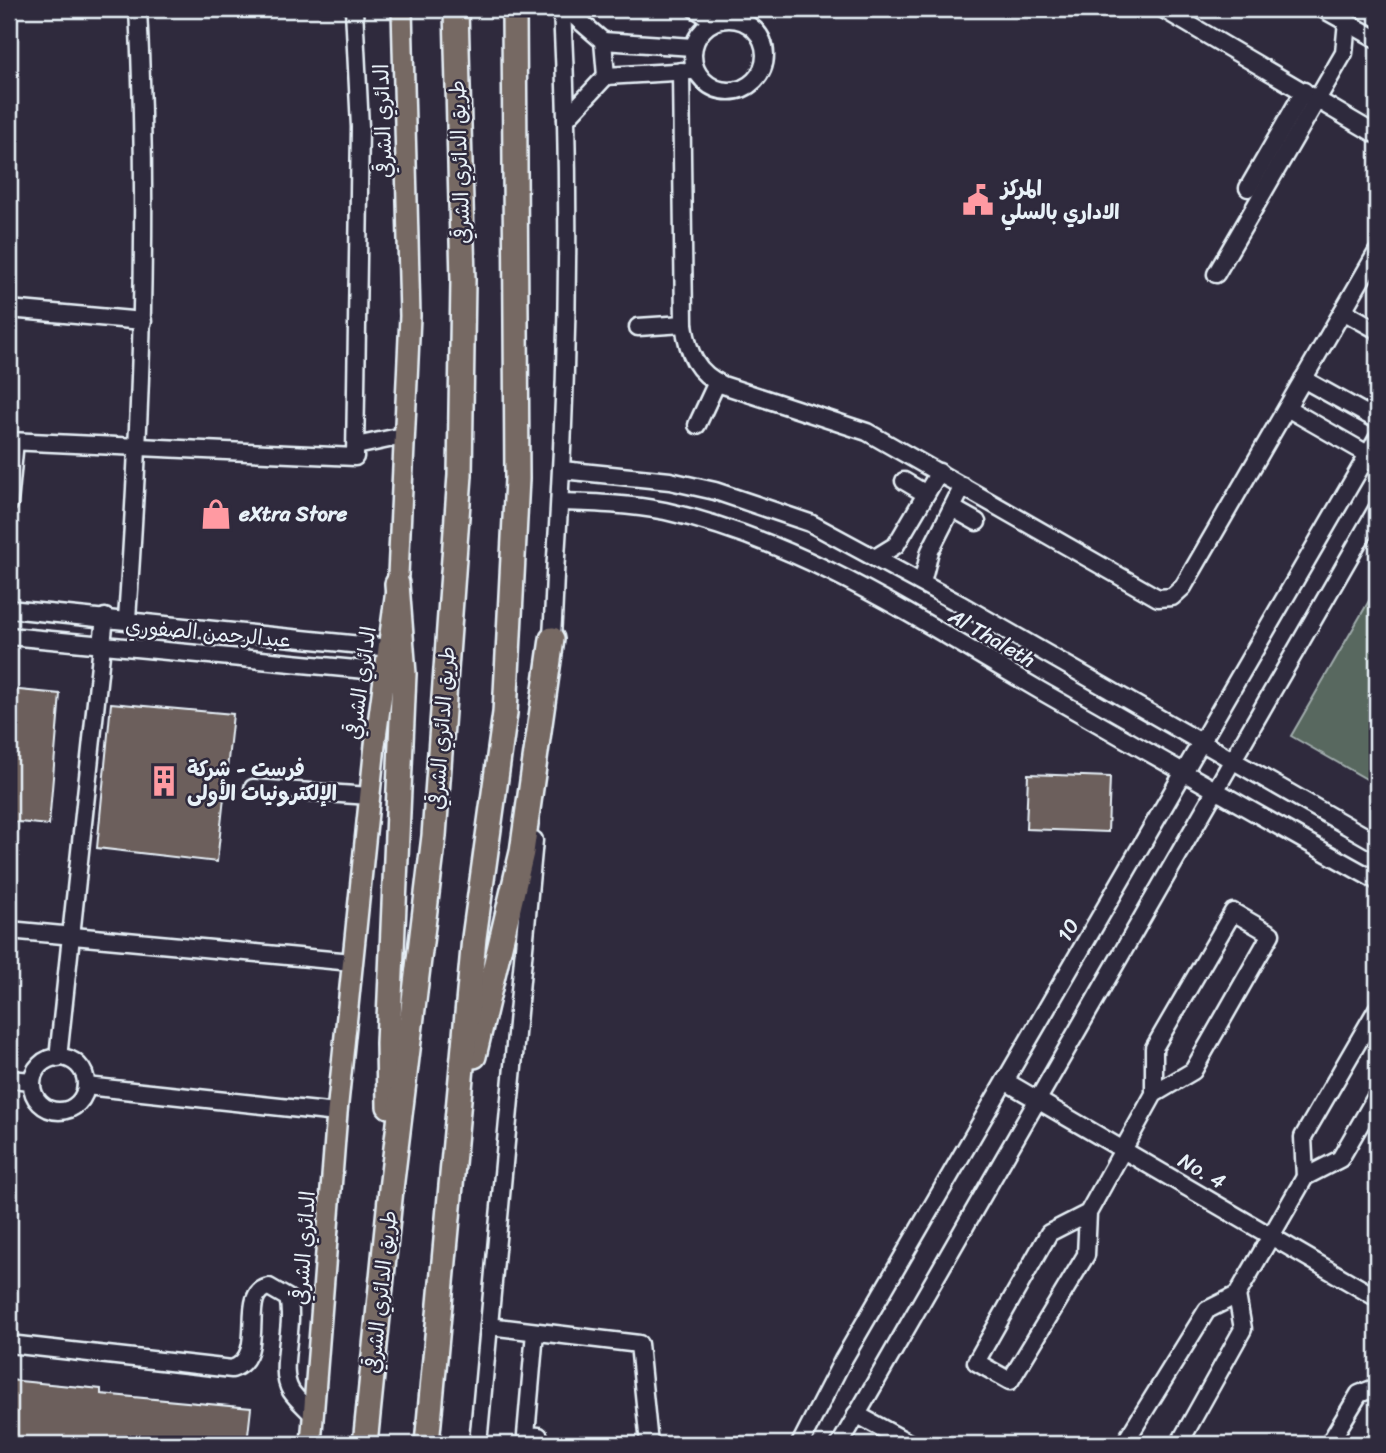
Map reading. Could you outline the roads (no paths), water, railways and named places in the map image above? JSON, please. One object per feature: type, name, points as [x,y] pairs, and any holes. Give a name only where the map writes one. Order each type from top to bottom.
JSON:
[{"type":"highway","name":"طريق الدائري الشرقي","points":[[365,1444],[391,1189],[434,836],[460,475],[463,280],[456,9]]},
{"type":"highway","points":[[426,1444],[474,938],[505,713],[517,479],[514,9]]},
{"type":"highway","points":[[391,1189],[388,1043],[397,584]]},
{"type":"highway","points":[[454,1144],[522,852],[552,639]]},
{"type":"main road","name":"الدائري الشرقي","points":[[397,584],[410,316],[402,9]]},
{"type":"main road","name":"الدائري الشرقي","points":[[311,1444],[337,1112],[370,796],[395,672]]},
{"type":"street","points":[[127,620],[139,447],[145,230],[138,9]]},
{"type":"street","points":[[9,503],[12,441],[355,457],[359,127],[354,9]]},
{"type":"street","points":[[564,9],[603,41],[693,47]]},
{"type":"street","points":[[478,1444],[552,639],[562,470],[567,283],[564,9]]},
{"type":"street","points":[[566,119],[606,76],[688,71],[724,91],[748,86],[763,68],[765,56],[758,33],[738,20],[715,21],[695,9]]},
{"type":"street","points":[[1163,9],[1377,135]]},
{"type":"street","points":[[1323,9],[1377,38]]},
{"type":"street","points":[[715,21],[697,36],[688,71],[684,324],[687,343],[698,368],[717,382],[852,426],[939,472],[1154,596],[1172,597],[1182,587],[1377,252]]},
{"type":"street","points":[[1248,188],[1347,46],[1347,21]]},
{"type":"street","points":[[603,41],[606,76]]},
{"type":"street","points":[[1216,275],[1311,95]]},
{"type":"street","points":[[9,309],[143,321]]},
{"type":"street","points":[[1343,311],[1377,330]]},
{"type":"street","points":[[638,327],[684,324]]},
{"type":"street","points":[[1303,379],[1377,420]]},
{"type":"street","points":[[697,425],[717,382]]},
{"type":"street","points":[[1287,408],[1373,457]]},
{"type":"street","points":[[356,446],[403,436]]},
{"type":"street","name":"10","points":[[800,1444],[843,1360],[1183,773],[1373,457],[1377,439]]},
{"type":"street","name":"Al Thaleth","points":[[562,470],[621,474],[715,491],[810,523],[922,583],[1377,842]]},
{"type":"street","points":[[875,558],[895,545],[939,472]]},
{"type":"street","points":[[904,481],[926,494]]},
{"type":"street","points":[[922,583],[930,551],[963,486]]},
{"type":"street","name":"Al Thaleth","points":[[560,502],[618,503],[666,511],[757,539],[859,583],[1214,791],[1377,881]]},
{"type":"street","points":[[952,508],[977,522]]},
{"type":"street","points":[[840,1444],[1377,509]]},
{"type":"street","name":"عبدالرحمن الصفوري","points":[[9,609],[395,648]]},
{"type":"street","points":[[58,1058],[105,617]]},
{"type":"street","name":"عبدالرحمن الصفوري","points":[[9,636],[395,672]]},
{"type":"street","points":[[253,788],[370,796]]},
{"type":"street","points":[[1088,1213],[1049,1233],[976,1362],[1010,1381],[1086,1255],[1088,1213],[1154,1094],[1193,1071],[1271,934],[1233,912],[1154,1048],[1154,1094]]},
{"type":"street","points":[[9,930],[352,962]]},
{"type":"street","points":[[1124,1444],[1206,1310],[1237,1295],[1305,1177],[1303,1137],[1377,1009]]},
{"type":"street","points":[[66,1057],[79,1065],[86,1086],[79,1104],[66,1111],[52,1111],[39,1104],[32,1092],[32,1081],[39,1064],[58,1058],[66,1057]]},
{"type":"street","points":[[9,1079],[32,1081]]},
{"type":"street","name":"No. 4","points":[[1005,1081],[1377,1298]]},
{"type":"street","points":[[86,1086],[337,1112]]},
{"type":"street","points":[[1305,1177],[1340,1159],[1377,1095]]},
{"type":"street","points":[[9,1344],[232,1368],[242,1365],[249,1353],[256,1296],[269,1287],[288,1298],[293,1315],[285,1370],[290,1390],[314,1416]]},
{"type":"street","points":[[1179,1444],[1243,1329],[1237,1295]]},
{"type":"street","points":[[489,1326],[639,1345],[649,1444]]},
{"type":"street","points":[[535,1332],[526,1435],[539,1436],[538,1444]]},
{"type":"street","points":[[1329,1444],[1359,1394],[1377,1387]]},
{"type":"street","points":[[856,1414],[911,1444]]},
{"type":"place","name":"المركز الاداري بالسلي","points":[[978,200]]},
{"type":"place","name":"eXtra Store","points":[[216,514]]},
{"type":"place","name":"فرست - شركة الإلكترونيات الأولى","points":[[164,781]]}]
